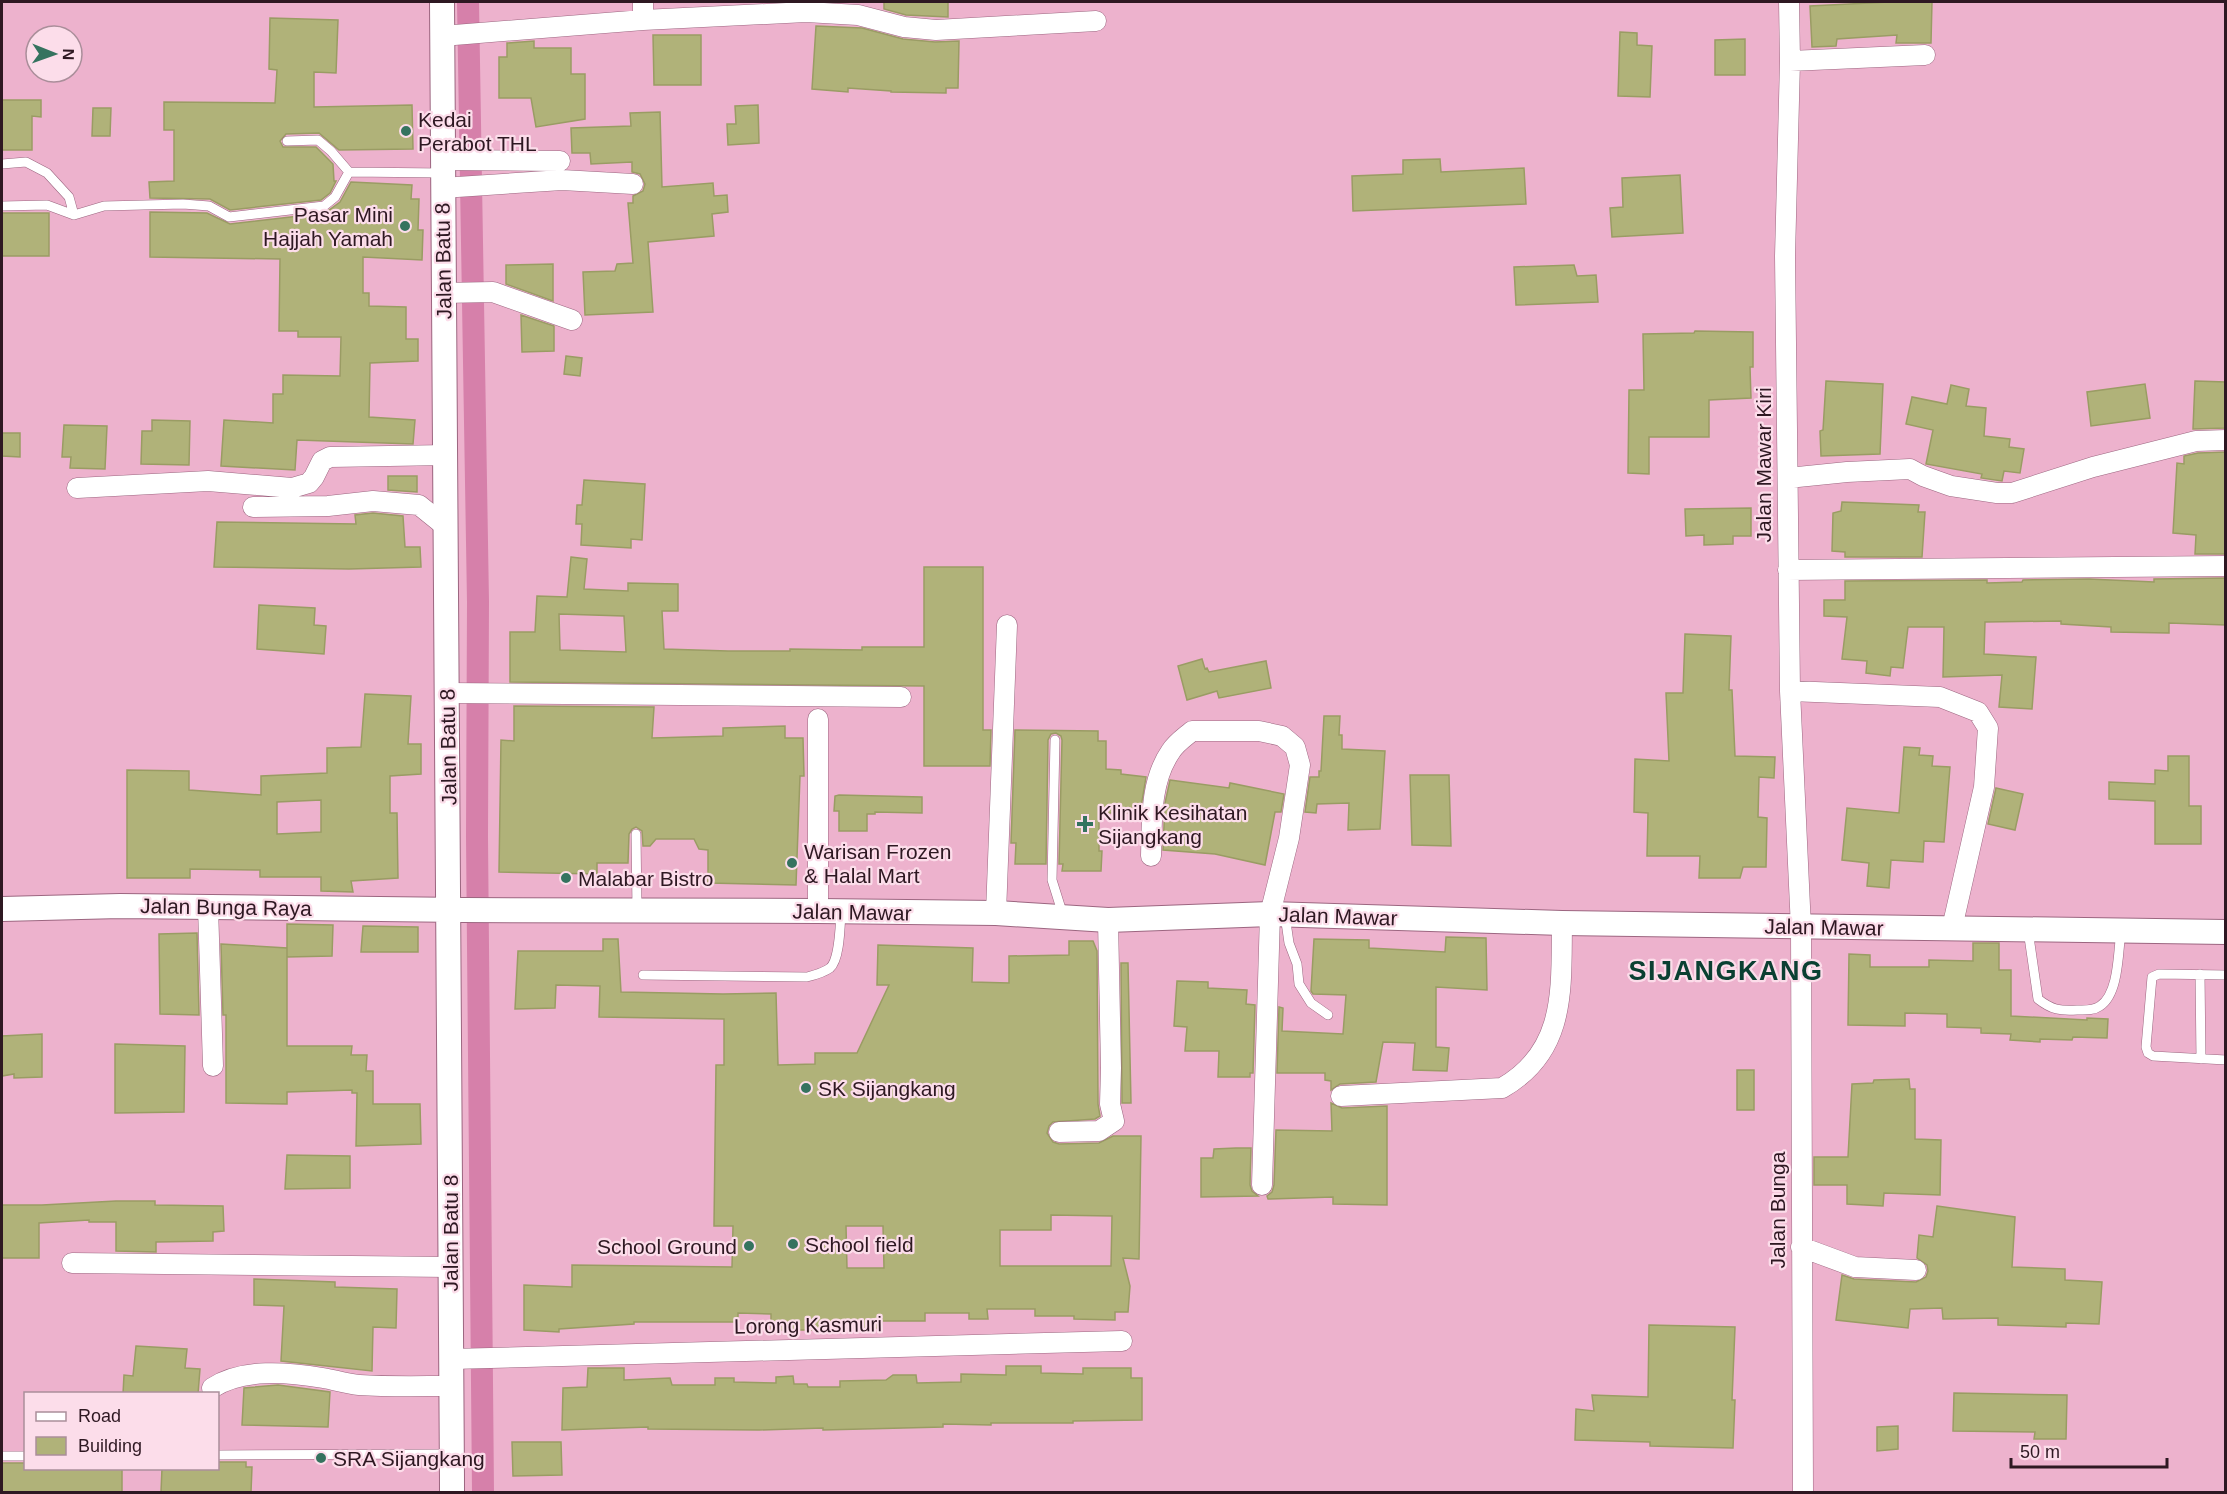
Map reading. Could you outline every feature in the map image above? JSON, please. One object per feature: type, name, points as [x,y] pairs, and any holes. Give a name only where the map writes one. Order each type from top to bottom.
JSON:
[{"type":"street","name":"Jalan Batu 8","points":[[442,2],[449,36],[454,171],[445,526],[447,693],[456,910],[450,1267],[458,1358],[451,1386],[452,1492]]},
{"type":"street","name":"Jalan Mawar Kiri","points":[[1789,2],[1790,61],[1785,256],[1788,570],[1790,691],[1801,927]]},
{"type":"street","points":[[449,36],[643,11],[806,12],[858,15],[904,27],[936,30],[1096,21]]},
{"type":"street","points":[[1790,61],[1925,55]]},
{"type":"street","points":[[454,171],[561,161],[633,184]]},
{"type":"street","points":[[454,171],[479,185],[561,161]]},
{"type":"street","points":[[452,293],[493,292],[572,320]]},
{"type":"street","points":[[1788,478],[1910,469],[1951,486],[2012,493],[2093,466],[2196,441],[2226,440]]},
{"type":"street","points":[[77,488],[207,481],[292,488],[309,483],[322,461],[330,457],[447,455]]},
{"type":"street","points":[[253,507],[328,506],[373,501],[419,505],[445,526]]},
{"type":"street","points":[[1788,570],[2226,566]]},
{"type":"street","points":[[996,914],[1007,625]]},
{"type":"street","points":[[1790,691],[1940,697],[1978,712],[1988,728],[1984,787],[1952,928]]},
{"type":"street","points":[[447,693],[901,697]]},
{"type":"street","points":[[818,719],[830,912]]},
{"type":"street","points":[[1151,856],[1152,810],[1159,772],[1172,749],[1192,731],[1259,730],[1282,736],[1294,747],[1300,765],[1278,914],[1262,1185]]},
{"type":"street","name":"Jalan Bunga Raya","points":[[2,909],[120,906],[456,910]]},
{"type":"street","points":[[208,907],[213,1066]]},
{"type":"street","name":"Jalan Mawar","points":[[456,910],[996,914],[1108,920],[1278,914],[1562,923],[2226,932]]},
{"type":"street","points":[[1059,1131],[1099,1131],[1114,1121],[1110,1104],[1108,920]]},
{"type":"street","points":[[1341,1096],[1502,1088],[1521,1077],[1541,1053],[1553,1028],[1560,998],[1562,923]]},
{"type":"street","name":"Jalan Bunga","points":[[1801,927],[1803,1492]]},
{"type":"street","points":[[1801,1247],[1855,1267],[1916,1270]]},
{"type":"street","points":[[72,1263],[450,1267]]},
{"type":"street","name":"Lorong Kasmuri","points":[[458,1358],[1122,1341]]},
{"type":"street","points":[[212,1388],[226,1379],[239,1375],[261,1374],[304,1375],[357,1385],[451,1386]]},
{"type":"lane","points":[[287,141],[318,140],[349,172],[454,171]]},
{"type":"lane","points":[[2,164],[26,162],[47,173],[69,197],[74,215]]},
{"type":"lane","points":[[2,206],[47,205],[74,215],[104,206],[152,204],[209,206],[229,217],[324,206],[335,197],[349,172]]},
{"type":"lane","points":[[1055,740],[1052,880],[1064,917]]},
{"type":"lane","points":[[636,834],[637,912]]},
{"type":"lane","points":[[642,975],[807,977],[824,972],[832,966],[837,954],[830,912]]},
{"type":"lane","points":[[1278,914],[1297,964],[1299,984],[1304,995],[1328,1016]]},
{"type":"lane","points":[[2028,930],[2038,999],[2050,1008],[2059,1011],[2091,1010],[2100,1007],[2108,999],[2113,990],[2121,931]]},
{"type":"lane","points":[[2226,975],[2159,974],[2152,977],[2146,1047],[2148,1053],[2153,1056],[2226,1060]]},
{"type":"lane","points":[[2200,974],[2201,1059]]},
{"type":"lane","points":[[219,1455],[452,1454]]},
{"type":"lane","points":[[2,1456],[24,1456]]},
{"type":"building","points":[[884,2],[948,2],[948,17],[906,15],[884,9]]},
{"type":"building","points":[[1932,2],[1931,43],[1896,43],[1897,35],[1837,39],[1836,46],[1812,47],[1810,6]]},
{"type":"building","points":[[270,18],[338,20],[336,73],[314,72],[314,107],[412,105],[413,149],[339,150],[319,133],[286,134],[280,141],[283,147],[316,147],[333,164],[334,181],[336,181],[330,193],[321,200],[230,210],[210,199],[150,198],[149,182],[174,181],[174,130],[164,130],[164,102],[275,103],[277,70],[269,69]]},
{"type":"building","points":[[816,26],[862,28],[903,39],[935,42],[959,41],[958,88],[946,88],[946,93],[891,92],[848,88],[848,92],[812,89]]},
{"type":"building","points":[[1620,32],[1637,33],[1637,45],[1652,46],[1650,97],[1618,96]]},
{"type":"building","points":[[653,35],[701,35],[701,85],[654,85]]},
{"type":"building","points":[[1745,39],[1745,75],[1715,75],[1715,40]]},
{"type":"building","points":[[534,41],[534,48],[571,48],[571,74],[585,74],[585,119],[536,127],[531,98],[499,98],[499,57],[507,57],[507,43]]},
{"type":"building","points":[[2,100],[41,100],[41,117],[32,116],[32,150],[2,150]]},
{"type":"building","points":[[758,105],[759,143],[728,145],[727,124],[736,124],[735,106]]},
{"type":"building","points":[[93,108],[111,108],[110,136],[92,136]]},
{"type":"building","points":[[660,112],[662,187],[713,183],[714,196],[727,195],[728,212],[712,214],[714,236],[648,242],[653,312],[585,315],[583,272],[615,271],[617,264],[633,263],[628,203],[633,203],[633,196],[643,191],[645,184],[640,174],[632,172],[632,162],[591,164],[590,153],[572,153],[571,128],[631,126],[630,113]]},
{"type":"building","points":[[1440,159],[1441,172],[1524,168],[1526,204],[1353,211],[1352,176],[1403,174],[1403,160]]},
{"type":"building","points":[[1680,175],[1683,233],[1612,237],[1610,208],[1623,207],[1622,178]]},
{"type":"building","points":[[351,182],[412,185],[411,199],[419,199],[418,230],[423,230],[422,260],[363,257],[363,293],[369,293],[369,306],[406,307],[406,339],[418,339],[418,361],[370,363],[369,417],[415,420],[413,444],[297,440],[295,470],[221,466],[224,420],[273,423],[273,394],[283,394],[283,375],[340,376],[341,337],[298,337],[298,331],[279,331],[280,259],[150,257],[150,212],[207,213],[230,224],[325,213],[340,202]]},
{"type":"building","points":[[2,213],[49,213],[49,256],[2,256]]},
{"type":"building","points":[[553,264],[553,301],[506,284],[506,265]]},
{"type":"building","points":[[1574,265],[1577,276],[1596,275],[1598,302],[1516,305],[1514,267]]},
{"type":"building","points":[[521,315],[554,326],[554,351],[522,352]]},
{"type":"building","points":[[1695,331],[1753,332],[1753,367],[1750,367],[1751,398],[1709,400],[1709,437],[1649,437],[1649,474],[1628,473],[1629,390],[1644,390],[1643,334],[1694,333]]},
{"type":"building","points":[[566,356],[582,358],[580,376],[564,374]]},
{"type":"building","points":[[1826,381],[1883,384],[1880,454],[1821,456],[1820,431],[1823,430]]},
{"type":"building","points":[[2195,381],[2226,382],[2226,428],[2193,429]]},
{"type":"building","points":[[2145,384],[2150,418],[2091,426],[2087,392]]},
{"type":"building","points":[[1951,385],[1969,389],[1966,406],[1986,408],[1984,436],[2010,439],[2009,447],[2024,449],[2020,473],[2004,471],[2002,481],[1981,478],[1982,474],[1926,464],[1933,430],[1906,424],[1912,397],[1947,404]]},
{"type":"building","points":[[152,420],[190,421],[189,465],[141,464],[142,431],[152,431]]},
{"type":"building","points":[[64,425],[107,426],[105,469],[70,468],[71,457],[62,457]]},
{"type":"building","points":[[2,433],[20,433],[20,457],[2,456]]},
{"type":"building","points":[[2226,452],[2226,554],[2195,554],[2196,535],[2173,533],[2177,463],[2184,464],[2184,456]]},
{"type":"building","points":[[388,476],[417,476],[417,492],[388,490]]},
{"type":"building","points":[[584,480],[645,484],[642,540],[631,539],[631,548],[581,545],[582,524],[576,524],[577,505],[582,505]]},
{"type":"building","points":[[1842,502],[1919,505],[1918,512],[1925,512],[1922,557],[1845,557],[1845,552],[1832,551],[1833,513],[1841,511]]},
{"type":"building","points":[[1751,508],[1751,536],[1733,536],[1733,544],[1704,545],[1704,535],[1686,536],[1685,509]]},
{"type":"building","points":[[373,513],[403,516],[405,547],[420,547],[421,567],[349,569],[214,567],[217,522],[356,524],[355,515]]},
{"type":"building","points":[[571,557],[587,559],[584,589],[628,591],[628,583],[678,584],[678,611],[662,611],[664,649],[790,651],[790,649],[862,650],[862,647],[924,647],[924,567],[983,567],[983,730],[991,730],[990,766],[924,766],[924,686],[510,682],[510,632],[535,632],[537,596],[567,597]],"holes":[[[559,614],[624,616],[626,652],[560,650]]]},
{"type":"building","points":[[2226,578],[2226,625],[2169,623],[2169,633],[2111,632],[2111,627],[2061,624],[2061,621],[1985,622],[1984,654],[2036,657],[2032,709],[1999,707],[2002,675],[1943,677],[1944,627],[1908,627],[1903,668],[1891,667],[1890,676],[1866,673],[1867,661],[1842,659],[1847,617],[1824,616],[1824,600],[1845,600],[1845,581],[1987,580],[1987,583],[2089,579],[2154,582],[2154,579]]},
{"type":"building","points":[[259,605],[315,608],[314,625],[326,626],[324,654],[257,649]]},
{"type":"building","points":[[1685,634],[1731,636],[1729,690],[1732,690],[1735,756],[1775,757],[1774,778],[1759,777],[1758,817],[1767,818],[1766,867],[1743,867],[1740,878],[1699,878],[1700,856],[1647,856],[1648,813],[1634,812],[1635,759],[1669,761],[1666,693],[1683,693]]},
{"type":"building","points":[[1202,659],[1205,669],[1207,668],[1209,672],[1266,661],[1271,688],[1219,698],[1217,691],[1187,700],[1178,666]]},
{"type":"building","points":[[365,694],[411,696],[408,744],[421,744],[421,774],[390,776],[390,813],[397,813],[398,878],[351,881],[353,892],[321,891],[321,877],[260,877],[260,870],[190,869],[190,878],[127,878],[127,770],[189,771],[189,790],[261,795],[261,776],[327,773],[327,748],[361,747]],"holes":[[[321,800],[321,832],[277,834],[277,802]]]},
{"type":"building","points":[[514,706],[654,707],[652,738],[723,736],[723,728],[785,726],[785,738],[803,738],[804,776],[800,776],[796,885],[708,883],[708,850],[699,849],[694,839],[656,839],[650,846],[643,846],[642,831],[636,827],[629,834],[628,863],[597,863],[597,874],[499,872],[501,740],[514,741]]},
{"type":"building","points":[[1324,716],[1340,716],[1339,735],[1342,735],[1342,749],[1385,751],[1380,829],[1348,830],[1349,803],[1317,804],[1316,813],[1305,812],[1310,777],[1319,777],[1319,771],[1321,771]]},
{"type":"building","points":[[1015,730],[1098,731],[1098,741],[1106,741],[1106,769],[1121,770],[1121,774],[1146,777],[1140,813],[1099,813],[1101,871],[1062,871],[1063,864],[1059,864],[1062,740],[1061,736],[1056,733],[1051,734],[1048,740],[1046,864],[1015,864],[1016,843],[1011,843]]},
{"type":"building","points":[[1904,747],[1920,748],[1919,755],[1933,756],[1932,766],[1950,767],[1944,842],[1924,841],[1923,862],[1891,860],[1889,888],[1867,886],[1869,863],[1842,860],[1847,808],[1899,813]]},
{"type":"building","points":[[2168,756],[2189,756],[2189,806],[2201,806],[2201,844],[2155,844],[2155,801],[2109,799],[2109,782],[2155,784],[2155,770],[2168,771]]},
{"type":"building","points":[[1410,775],[1449,775],[1451,846],[1412,845]]},
{"type":"building","points":[[1170,780],[1229,788],[1230,783],[1284,794],[1281,812],[1275,812],[1265,865],[1215,854],[1163,850],[1165,803]]},
{"type":"building","points":[[1996,788],[2023,794],[2015,830],[1988,824]]},
{"type":"building","points":[[835,796],[922,797],[922,813],[875,812],[875,814],[867,814],[867,831],[839,831],[839,811],[834,811]]},
{"type":"building","points":[[287,924],[333,925],[332,956],[287,957]]},
{"type":"building","points":[[363,926],[418,927],[418,952],[361,952]]},
{"type":"building","points":[[197,933],[199,1015],[160,1014],[159,934]]},
{"type":"building","points":[[1446,937],[1486,938],[1487,990],[1436,987],[1436,1047],[1449,1048],[1447,1071],[1413,1070],[1415,1043],[1383,1042],[1376,1082],[1340,1084],[1331,1090],[1331,1081],[1325,1080],[1325,1073],[1277,1073],[1279,1007],[1283,1008],[1282,1031],[1343,1034],[1346,995],[1313,994],[1311,991],[1314,939],[1369,940],[1369,948],[1445,952]]},
{"type":"building","points":[[603,939],[618,939],[621,992],[776,993],[778,1065],[815,1064],[815,1053],[857,1053],[889,985],[877,985],[878,945],[973,948],[972,982],[1009,983],[1009,956],[1069,955],[1069,941],[1093,941],[1097,951],[1100,1116],[1095,1119],[1053,1122],[1047,1133],[1053,1142],[1059,1144],[1099,1143],[1113,1136],[1141,1136],[1139,1259],[1123,1258],[1130,1286],[1128,1312],[1115,1312],[1115,1320],[1074,1319],[1074,1316],[1035,1316],[1035,1309],[987,1309],[988,1319],[969,1319],[969,1313],[925,1313],[925,1321],[882,1321],[882,1328],[819,1328],[819,1330],[771,1330],[771,1314],[738,1313],[738,1322],[634,1322],[634,1324],[559,1329],[559,1332],[524,1330],[524,1285],[572,1287],[572,1265],[732,1267],[733,1226],[714,1226],[716,1065],[724,1065],[724,1019],[599,1017],[600,986],[556,985],[555,1008],[515,1009],[518,951],[603,951]],"holes":[[[1051,1215],[1112,1216],[1111,1266],[1000,1266],[1000,1230],[1051,1230]],[[846,1226],[883,1226],[884,1268],[847,1268]]]},
{"type":"building","points":[[1973,943],[1999,943],[1999,970],[2011,970],[2011,1016],[2108,1019],[2107,1038],[2073,1037],[2072,1040],[2040,1039],[2040,1042],[2010,1040],[2011,1034],[1981,1033],[1981,1028],[1947,1027],[1947,1014],[1905,1013],[1905,1026],[1848,1025],[1849,954],[1870,955],[1870,967],[1929,967],[1929,960],[1973,961]]},
{"type":"building","points":[[221,944],[287,948],[287,1046],[352,1046],[351,1055],[367,1055],[366,1071],[373,1071],[373,1104],[420,1104],[421,1144],[356,1146],[357,1093],[352,1093],[352,1090],[287,1092],[287,1104],[226,1103],[226,1015],[223,1015]]},
{"type":"building","points":[[1121,963],[1128,963],[1131,1103],[1122,1103]]},
{"type":"building","points":[[1177,981],[1208,982],[1208,988],[1247,990],[1246,1004],[1255,1005],[1253,1073],[1250,1073],[1250,1077],[1218,1077],[1219,1051],[1185,1051],[1187,1027],[1174,1026]]},
{"type":"building","points":[[42,1034],[42,1077],[14,1078],[14,1074],[2,1076],[2,1036]]},
{"type":"building","points":[[115,1044],[185,1046],[184,1112],[115,1113]]},
{"type":"building","points":[[1737,1070],[1754,1070],[1754,1110],[1737,1110]]},
{"type":"building","points":[[1909,1079],[1910,1089],[1915,1089],[1915,1139],[1941,1140],[1940,1195],[1884,1193],[1883,1206],[1847,1204],[1847,1185],[1814,1185],[1814,1157],[1848,1157],[1852,1084],[1873,1083],[1874,1080]]},
{"type":"building","points":[[1331,1103],[1342,1108],[1387,1106],[1387,1205],[1333,1204],[1333,1197],[1268,1199],[1267,1196],[1272,1192],[1274,1185],[1276,1130],[1332,1131]]},
{"type":"building","points":[[1251,1148],[1250,1185],[1252,1191],[1258,1196],[1201,1197],[1201,1158],[1213,1158],[1214,1149]]},
{"type":"building","points":[[287,1155],[350,1156],[350,1188],[285,1189]]},
{"type":"building","points":[[155,1201],[155,1205],[223,1206],[224,1231],[213,1232],[213,1241],[156,1242],[156,1252],[116,1251],[116,1222],[89,1222],[89,1220],[39,1223],[39,1258],[2,1258],[2,1205]]},
{"type":"building","points":[[1937,1206],[2015,1217],[2012,1267],[2065,1269],[2065,1280],[2102,1282],[2099,1324],[2066,1323],[2066,1327],[1998,1325],[1998,1318],[1943,1319],[1942,1308],[1910,1309],[1908,1328],[1836,1320],[1842,1275],[1854,1279],[1916,1282],[1926,1277],[1927,1265],[1917,1258],[1919,1235],[1933,1237]]},
{"type":"building","points":[[254,1279],[335,1282],[335,1287],[397,1289],[396,1328],[373,1327],[372,1371],[281,1361],[284,1306],[254,1305]]},
{"type":"building","points":[[1649,1325],[1735,1327],[1733,1448],[1650,1446],[1650,1442],[1575,1440],[1576,1409],[1594,1411],[1592,1395],[1648,1397]]},
{"type":"building","points":[[136,1346],[187,1349],[185,1368],[200,1369],[198,1392],[123,1392],[124,1375],[133,1376]]},
{"type":"building","points":[[1006,1366],[1041,1366],[1041,1373],[1083,1374],[1083,1368],[1131,1368],[1131,1378],[1142,1378],[1142,1420],[991,1423],[991,1425],[943,1424],[943,1427],[823,1430],[823,1428],[648,1429],[648,1427],[562,1430],[563,1388],[587,1387],[588,1368],[624,1368],[624,1380],[670,1378],[672,1385],[715,1385],[715,1378],[734,1378],[734,1382],[776,1383],[776,1377],[793,1376],[794,1384],[807,1384],[808,1387],[840,1387],[840,1381],[886,1380],[893,1375],[916,1375],[917,1383],[961,1382],[961,1374],[1006,1375]]},
{"type":"building","points":[[278,1385],[330,1392],[328,1427],[242,1425],[244,1388]]},
{"type":"building","points":[[1954,1393],[2067,1395],[2066,1439],[2034,1439],[2035,1432],[1953,1431]]},
{"type":"building","points":[[1898,1426],[1898,1449],[1877,1451],[1877,1427]]},
{"type":"building","points":[[512,1442],[561,1442],[562,1475],[513,1476]]},
{"type":"building","points":[[219,1462],[246,1462],[246,1467],[252,1467],[251,1492],[161,1492],[162,1470],[219,1470]]},
{"type":"building","points":[[2,1463],[24,1463],[24,1470],[122,1470],[122,1492],[2,1492]]},
{"type":"waterway","points":[[468,2],[478,602],[477,837],[483,1492]]},
{"type":"place","name":"Kedai Perabot THL","points":[[406,131]]},
{"type":"place","name":"Pasar Mini Hajjah Yamah","points":[[405,226]]},
{"type":"place","name":"Klinik Kesihatan Sijangkang","points":[[1085,824]]},
{"type":"place","name":"Warisan Frozen & Halal Mart","points":[[792,863]]},
{"type":"place","name":"Malabar Bistro","points":[[566,878]]},
{"type":"place","name":"SK Sijangkang","points":[[806,1088]]},
{"type":"place","name":"School field","points":[[793,1244]]},
{"type":"place","name":"School Ground","points":[[749,1246]]},
{"type":"place","name":"SRA Sijangkang","points":[[321,1458]]},
{"type":"district","name":"SIJANGKANG","points":[[1726,971]]}]
